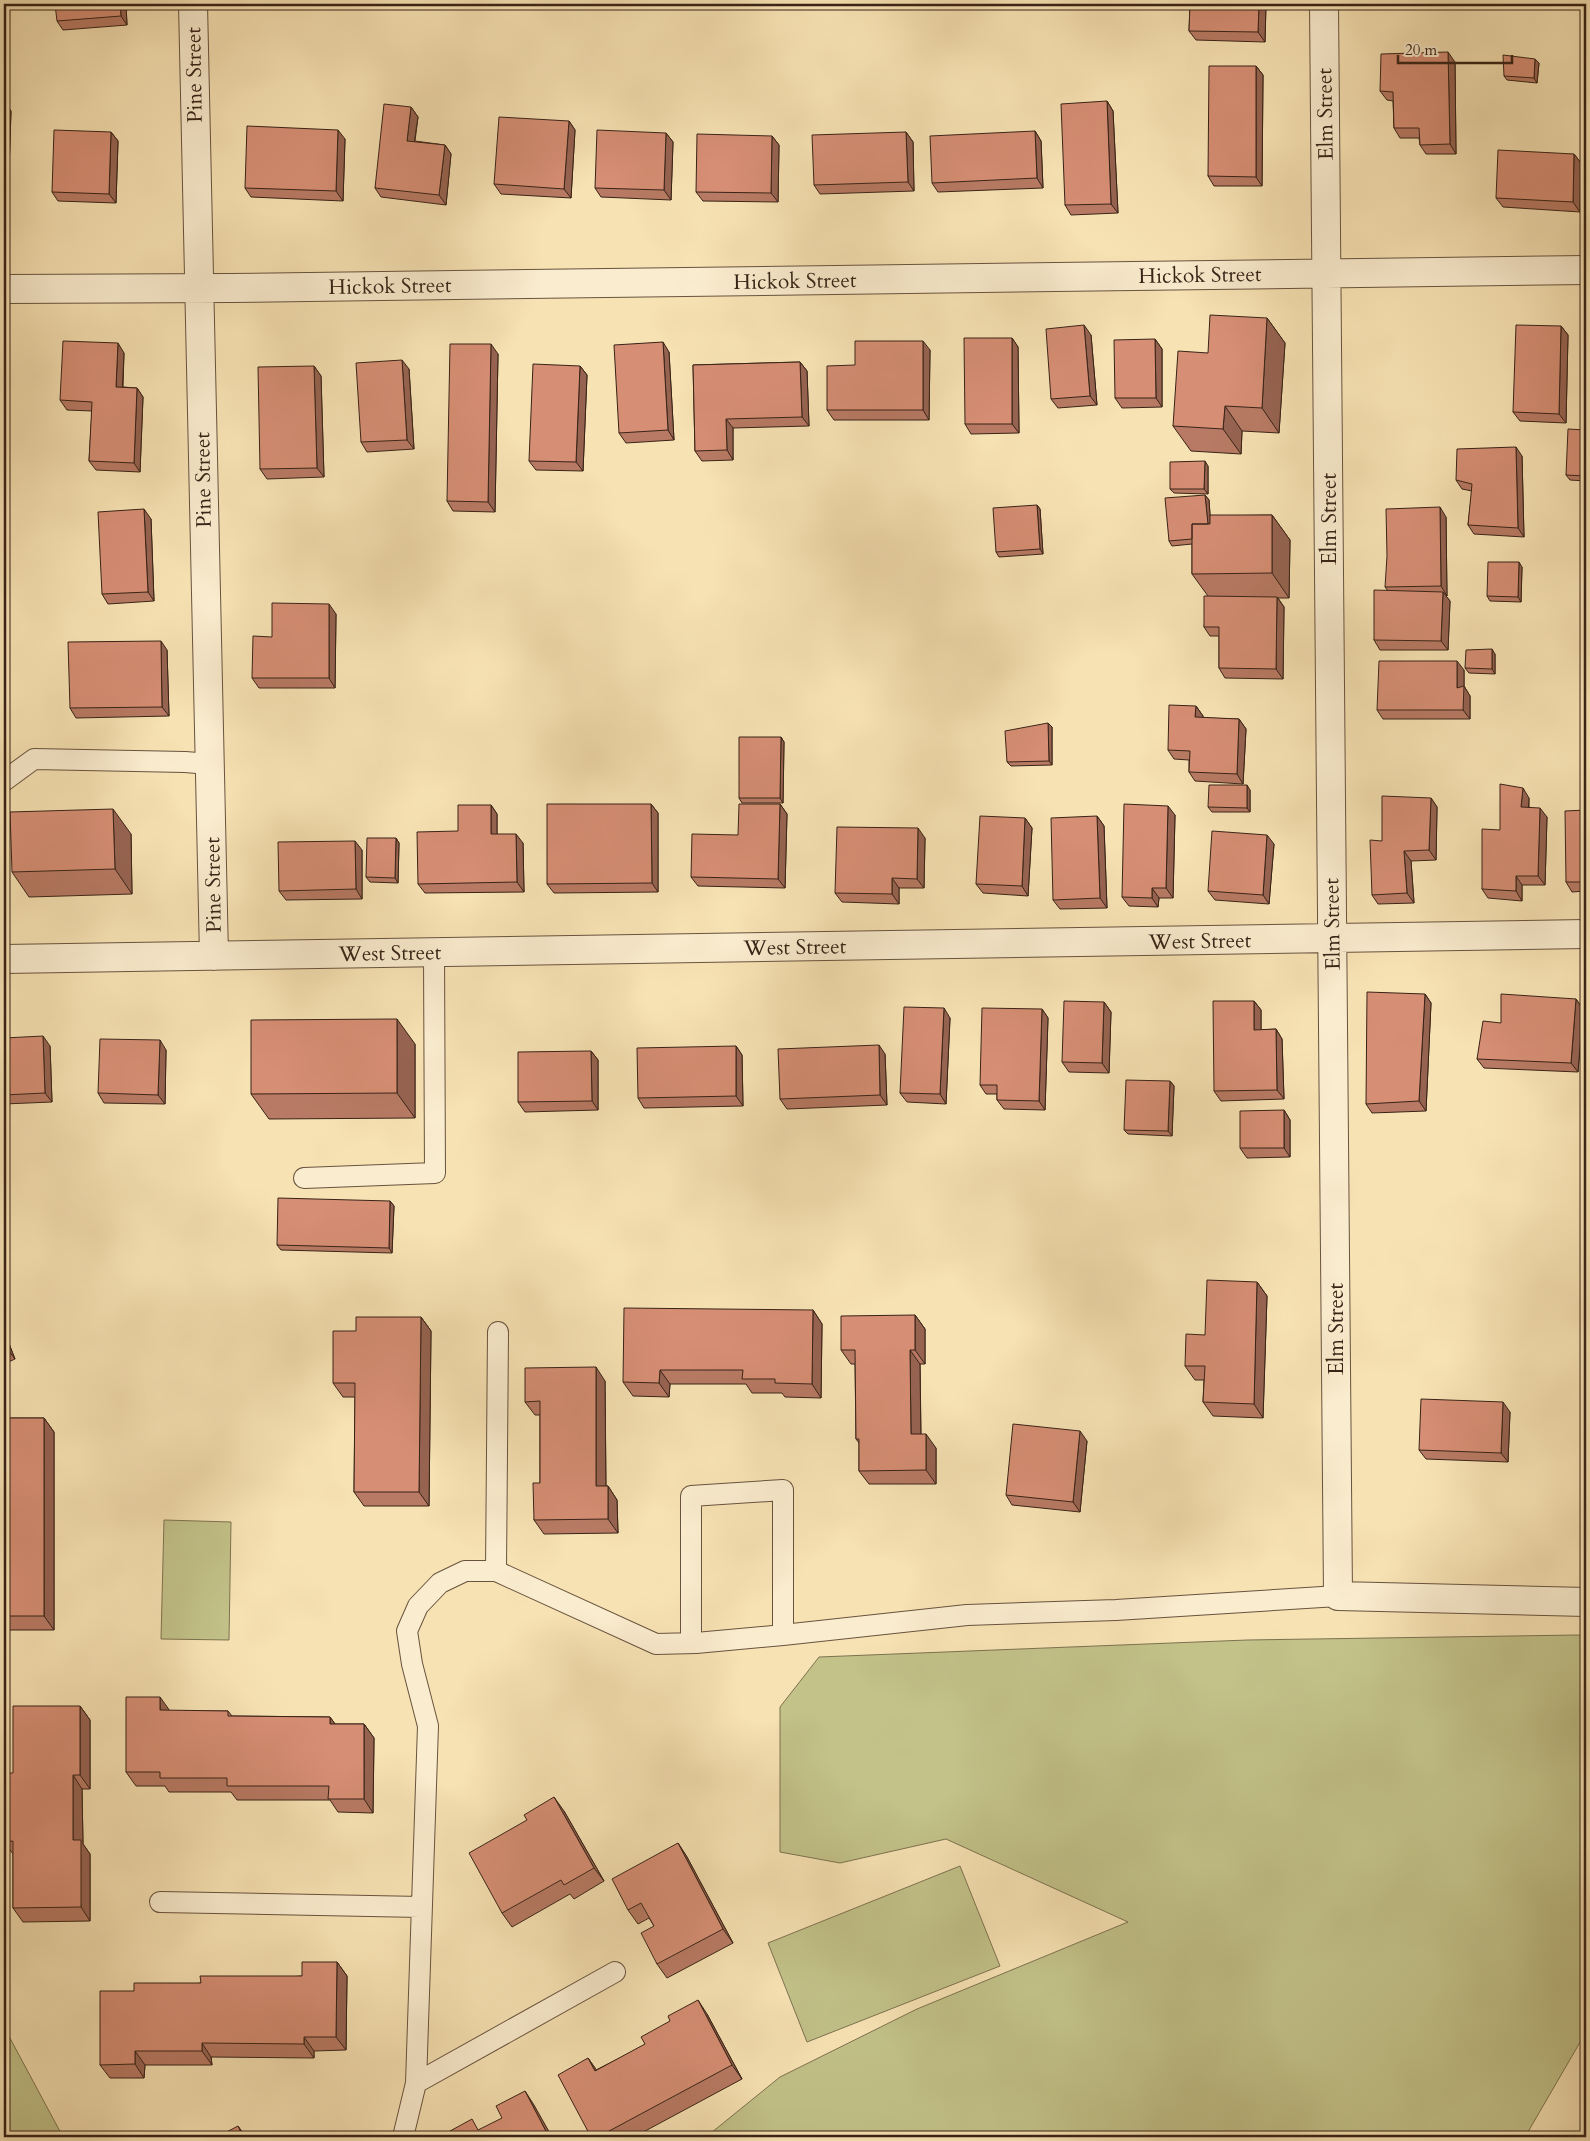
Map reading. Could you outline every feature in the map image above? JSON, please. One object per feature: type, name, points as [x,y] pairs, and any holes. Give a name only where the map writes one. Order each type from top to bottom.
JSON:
[{"type":"street","name":"Pine Street","points":[[193,4],[214,956]]},
{"type":"street","name":"Elm Street","points":[[1324,4],[1338,1596]]},
{"type":"street","name":"Hickok Street","points":[[4,288],[199,288],[1586,270]]},
{"type":"street","name":"West Street","points":[[4,958],[434,953],[1586,934]]},
{"type":"street","points":[[1338,1596],[1586,1602]]},
{"type":"lane","points":[[4,781],[34,759],[210,764]]},
{"type":"lane","points":[[304,1178],[435,1173],[434,953]]},
{"type":"lane","points":[[496,1570],[498,1332]]},
{"type":"lane","points":[[691,1643],[691,1496],[783,1490],[783,1635]]},
{"type":"lane","points":[[403,2137],[416,2083],[428,1726],[412,1664],[407,1631],[418,1606],[440,1583],[465,1571],[496,1570],[656,1644],[783,1635],[967,1615],[1116,1610],[1338,1596]]},
{"type":"lane","points":[[160,1902],[421,1907]]},
{"type":"lane","points":[[416,2083],[615,1972]]},
{"type":"green space","points":[[164,1520],[231,1522],[229,1640],[161,1639]]},
{"type":"green space","points":[[1578,1635],[1586,1637],[1586,2032],[1525,2137],[706,2137],[780,2077],[917,2009],[1128,1922],[946,1839],[840,1863],[780,1852],[780,1707],[819,1657],[1247,1640]]},
{"type":"green space","points":[[960,1866],[1000,1966],[807,2042],[768,1943]]},
{"type":"green space","points":[[4,2027],[63,2137],[4,2137]]},
{"type":"building","points":[[55,4],[120,4],[121,16],[57,21]]},
{"type":"building","points":[[1190,4],[1259,4],[1258,32],[1189,31]]},
{"type":"building","points":[[1448,52],[1450,144],[1420,145],[1419,128],[1394,128],[1393,92],[1380,91],[1381,54]]},
{"type":"building","points":[[1503,55],[1535,59],[1534,78],[1504,76]]},
{"type":"building","points":[[1209,66],[1256,66],[1256,177],[1208,176]]},
{"type":"building","points":[[1107,101],[1111,204],[1065,205],[1061,104]]},
{"type":"building","points":[[384,104],[411,107],[407,141],[445,145],[439,195],[375,188]]},
{"type":"building","points":[[499,117],[569,121],[564,189],[494,184]]},
{"type":"building","points":[[247,126],[338,130],[336,191],[245,188]]},
{"type":"building","points":[[54,130],[111,132],[109,194],[52,192]]},
{"type":"building","points":[[597,130],[666,133],[664,190],[595,188]]},
{"type":"building","points":[[1035,131],[1037,178],[932,183],[930,136]]},
{"type":"building","points":[[906,132],[908,182],[814,185],[812,135]]},
{"type":"building","points":[[697,134],[772,136],[771,193],[696,192]]},
{"type":"building","points":[[1498,150],[1574,154],[1573,202],[1496,198]]},
{"type":"building","points":[[1210,315],[1267,318],[1262,408],[1225,406],[1223,429],[1173,426],[1178,351],[1208,353]]},
{"type":"building","points":[[1084,325],[1090,396],[1051,399],[1046,329]]},
{"type":"building","points":[[1516,325],[1561,326],[1559,414],[1513,412]]},
{"type":"building","points":[[964,338],[1012,338],[1012,424],[965,424]]},
{"type":"building","points":[[1155,339],[1156,398],[1115,398],[1114,340]]},
{"type":"building","points":[[63,341],[118,343],[116,387],[137,388],[134,463],[89,461],[92,402],[60,400]]},
{"type":"building","points":[[855,341],[923,341],[923,410],[827,410],[827,366],[855,365]]},
{"type":"building","points":[[663,342],[668,430],[619,433],[614,345]]},
{"type":"building","points":[[450,344],[491,344],[488,502],[447,501]]},
{"type":"building","points":[[402,360],[407,440],[361,442],[356,363]]},
{"type":"building","points":[[800,362],[802,417],[726,419],[727,450],[695,451],[693,365]]},
{"type":"building","points":[[533,364],[580,366],[576,462],[529,461]]},
{"type":"building","points":[[314,366],[317,468],[260,469],[258,367]]},
{"type":"building","points":[[1568,429],[1586,430],[1586,476],[1566,475]]},
{"type":"building","points":[[1516,447],[1518,528],[1468,525],[1472,484],[1456,480],[1457,449]]},
{"type":"building","points":[[1205,461],[1204,489],[1170,489],[1170,462]]},
{"type":"building","points":[[1205,495],[1208,524],[1192,524],[1192,539],[1169,541],[1165,498]]},
{"type":"building","points":[[1037,505],[1040,549],[996,552],[993,508]]},
{"type":"building","points":[[1440,507],[1441,586],[1385,587],[1387,556],[1386,509]]},
{"type":"building","points":[[144,509],[148,592],[102,594],[98,512]]},
{"type":"building","points":[[1210,515],[1272,515],[1272,573],[1192,574],[1192,524],[1210,524]]},
{"type":"building","points":[[1488,562],[1519,562],[1518,597],[1487,596]]},
{"type":"building","points":[[1374,590],[1443,592],[1441,641],[1374,640]]},
{"type":"building","points":[[1204,596],[1277,597],[1276,669],[1219,668],[1219,627],[1204,627]]},
{"type":"building","points":[[272,603],[329,604],[329,678],[252,678],[253,636],[272,637]]},
{"type":"building","points":[[161,641],[162,707],[70,708],[68,642]]},
{"type":"building","points":[[1492,649],[1492,669],[1465,668],[1466,650]]},
{"type":"building","points":[[1379,661],[1457,661],[1457,688],[1464,686],[1463,710],[1377,710]]},
{"type":"building","points":[[1169,705],[1196,706],[1195,717],[1239,719],[1237,774],[1189,772],[1190,751],[1168,750]]},
{"type":"building","points":[[1048,723],[1049,761],[1007,762],[1005,731]]},
{"type":"building","points":[[739,737],[781,737],[780,798],[739,798]]},
{"type":"building","points":[[1500,784],[1523,788],[1521,807],[1540,808],[1538,876],[1516,876],[1516,891],[1482,889],[1482,829],[1500,830]]},
{"type":"building","points":[[1209,785],[1247,785],[1247,808],[1208,807]]},
{"type":"building","points":[[1382,796],[1431,798],[1429,850],[1404,851],[1407,893],[1372,895],[1370,840],[1382,841]]},
{"type":"building","points":[[547,804],[651,804],[652,883],[547,884]]},
{"type":"building","points":[[739,804],[780,804],[778,879],[691,877],[692,834],[738,835]]},
{"type":"building","points":[[1124,804],[1168,806],[1166,888],[1152,888],[1152,898],[1122,897]]},
{"type":"building","points":[[458,805],[491,805],[491,834],[516,834],[517,882],[418,884],[417,832],[458,831]]},
{"type":"building","points":[[113,809],[115,869],[12,872],[10,812]]},
{"type":"building","points":[[1586,810],[1586,882],[1566,882],[1565,811]]},
{"type":"building","points":[[980,816],[1025,818],[1022,886],[976,884]]},
{"type":"building","points":[[1097,816],[1100,898],[1053,900],[1051,818]]},
{"type":"building","points":[[837,827],[918,828],[917,879],[892,878],[892,894],[835,893]]},
{"type":"building","points":[[1212,831],[1267,835],[1263,895],[1208,891]]},
{"type":"building","points":[[367,838],[396,838],[395,878],[366,877]]},
{"type":"building","points":[[355,841],[356,889],[279,891],[278,842]]},
{"type":"building","points":[[1367,992],[1425,994],[1419,1101],[1366,1104]]},
{"type":"building","points":[[1501,994],[1576,999],[1571,1063],[1477,1059],[1483,1021],[1501,1023]]},
{"type":"building","points":[[1064,1001],[1104,1002],[1102,1063],[1062,1062]]},
{"type":"building","points":[[1213,1001],[1254,1001],[1254,1030],[1276,1029],[1277,1090],[1214,1091]]},
{"type":"building","points":[[904,1007],[944,1008],[940,1094],[900,1093]]},
{"type":"building","points":[[982,1008],[1042,1009],[1039,1101],[997,1100],[997,1085],[980,1085]]},
{"type":"building","points":[[397,1019],[397,1093],[251,1094],[251,1020]]},
{"type":"building","points":[[43,1036],[45,1093],[4,1095],[4,1038]]},
{"type":"building","points":[[100,1039],[160,1040],[158,1095],[98,1093]]},
{"type":"building","points":[[879,1045],[880,1095],[780,1099],[778,1049]]},
{"type":"building","points":[[736,1046],[736,1096],[638,1098],[637,1048]]},
{"type":"building","points":[[591,1051],[592,1101],[518,1102],[518,1052]]},
{"type":"building","points":[[1126,1080],[1170,1081],[1168,1131],[1124,1130]]},
{"type":"building","points":[[1284,1110],[1284,1148],[1240,1148],[1240,1111]]},
{"type":"building","points":[[278,1198],[390,1201],[389,1248],[277,1245]]},
{"type":"building","points":[[1207,1280],[1257,1282],[1254,1404],[1203,1402],[1205,1366],[1185,1366],[1186,1334],[1205,1335]]},
{"type":"building","points":[[624,1308],[813,1310],[812,1384],[775,1383],[775,1379],[742,1379],[743,1370],[660,1370],[659,1383],[623,1382]]},
{"type":"building","points":[[915,1315],[915,1350],[910,1350],[911,1434],[926,1434],[926,1470],[859,1471],[859,1439],[856,1439],[855,1350],[841,1350],[841,1316]]},
{"type":"building","points":[[356,1317],[421,1317],[419,1492],[354,1492],[355,1383],[333,1383],[333,1331],[356,1331]]},
{"type":"building","points":[[4,1338],[8,1350],[4,1351]]},
{"type":"building","points":[[596,1367],[596,1486],[608,1486],[608,1519],[534,1520],[533,1483],[540,1483],[540,1401],[525,1402],[525,1368]]},
{"type":"building","points":[[1421,1399],[1503,1402],[1501,1453],[1419,1450]]},
{"type":"building","points":[[4,1418],[44,1418],[44,1616],[4,1616]]},
{"type":"building","points":[[1013,1424],[1080,1431],[1073,1502],[1006,1495]]},
{"type":"building","points":[[126,1697],[160,1697],[160,1710],[228,1711],[228,1716],[330,1717],[330,1724],[364,1724],[364,1799],[328,1799],[329,1786],[227,1786],[227,1778],[160,1778],[160,1772],[126,1772]]},
{"type":"building","points":[[13,1706],[80,1706],[80,1775],[73,1775],[73,1840],[81,1840],[81,1907],[13,1908],[13,1841],[4,1842],[4,1773],[13,1773]]},
{"type":"building","points":[[554,1797],[594,1868],[564,1885],[561,1880],[502,1913],[469,1853],[527,1820],[524,1815]]},
{"type":"building","points":[[678,1843],[723,1929],[657,1964],[641,1933],[654,1926],[641,1903],[628,1910],[612,1879]]},
{"type":"building","points":[[302,1962],[337,1962],[336,2037],[304,2037],[304,2044],[202,2043],[202,2051],[135,2051],[135,2064],[100,2065],[100,1991],[134,1991],[134,1983],[201,1983],[200,1976],[302,1976]]},
{"type":"building","points":[[698,2000],[732,2065],[598,2137],[591,2137],[558,2075],[588,2058],[595,2071],[645,2044],[641,2037],[670,2021],[668,2016]]},
{"type":"building","points":[[525,2091],[549,2137],[441,2137],[472,2119],[478,2130],[502,2118],[496,2106]]},
{"type":"building","points":[[238,2126],[243,2137],[217,2137]]}]
